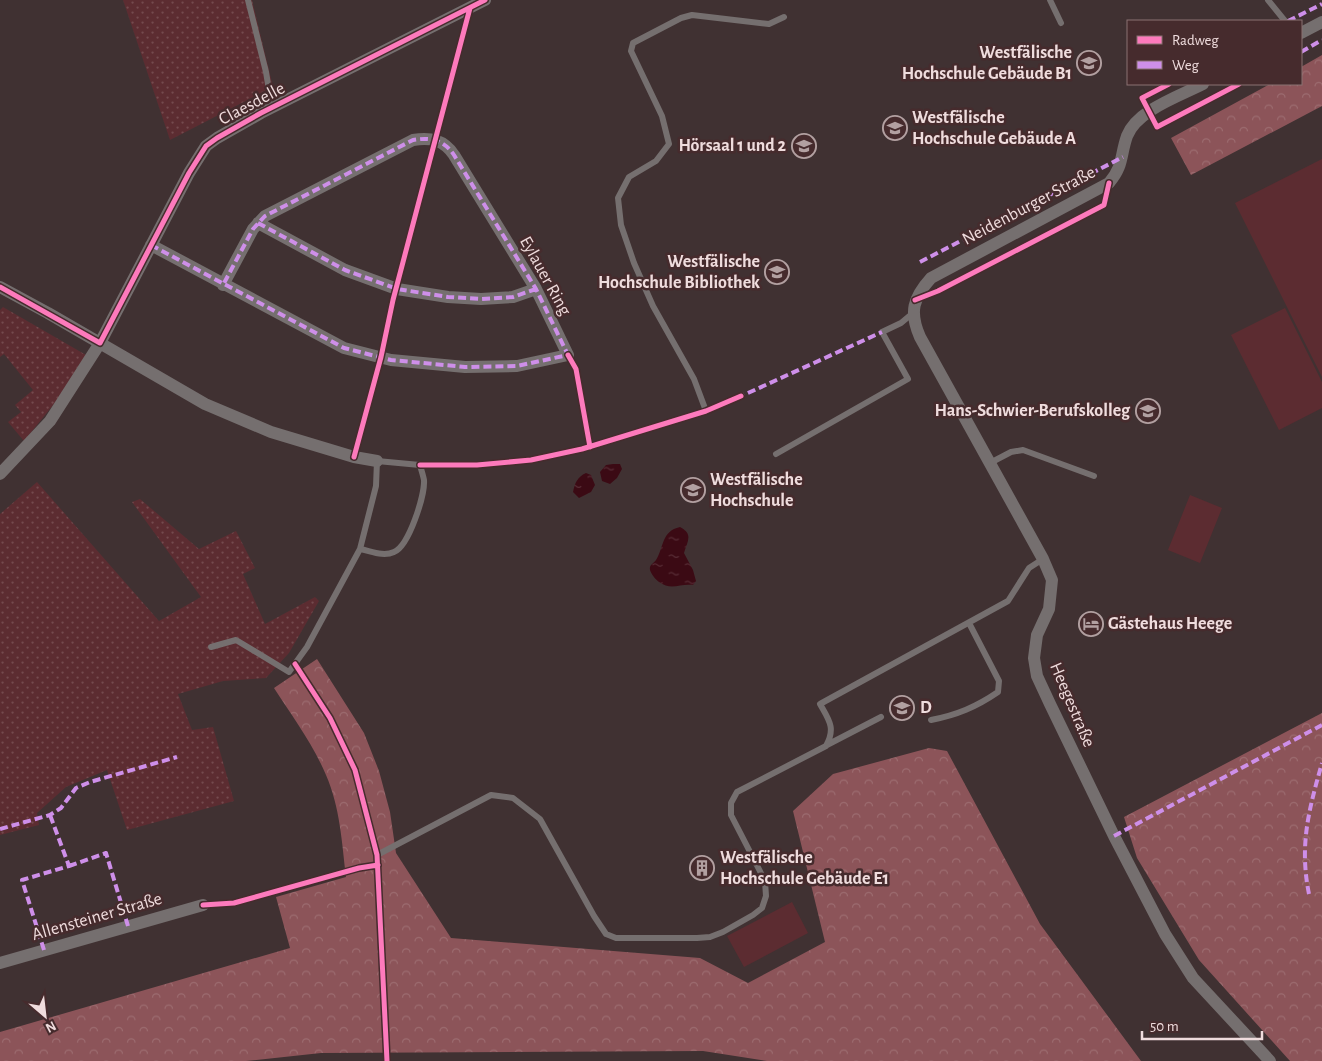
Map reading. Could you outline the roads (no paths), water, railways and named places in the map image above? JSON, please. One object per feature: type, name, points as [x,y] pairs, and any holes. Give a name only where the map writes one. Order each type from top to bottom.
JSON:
[{"type":"street","name":"Claesdelle","points":[[0,474],[50,421],[100,343],[192,168],[206,146],[272,108],[485,0]]},
{"type":"street","points":[[1302,32],[1322,22]]},
{"type":"street","name":"Neidenburger Straße","points":[[913,313],[915,300],[931,278],[1109,183],[1121,165],[1127,136],[1140,119],[1149,112],[1201,85]]},
{"type":"street","name":"Eylauer Ring","points":[[151,245],[223,285],[344,348],[390,360],[465,367],[517,366],[568,356],[536,289],[448,146],[426,138],[413,140],[265,216],[253,229],[223,285]]},
{"type":"street","points":[[258,223],[345,270],[396,289],[448,298],[481,299],[513,297],[536,289]]},
{"type":"street","points":[[0,287],[205,404],[271,432],[377,462]]},
{"type":"street","name":"Heegestraße","points":[[913,313],[915,326],[920,337],[1043,559],[1052,580],[1049,609],[1036,635],[1034,658],[1037,676],[1050,704],[1114,836],[1165,934],[1193,978],[1270,1061]]},
{"type":"street","name":"Allensteiner Straße","points":[[0,963],[203,904]]},
{"type":"lane","name":"Claesdelle","points":[[248,0],[266,72],[272,108]]},
{"type":"lane","points":[[1050,0],[1061,22]]},
{"type":"lane","points":[[1268,0],[1285,20]]},
{"type":"lane","points":[[706,411],[694,379],[653,306],[634,263],[621,225],[618,198],[629,177],[656,162],[669,144],[662,116],[631,51],[633,43],[681,18],[692,16],[769,24],[784,17]]},
{"type":"lane","points":[[776,454],[908,379],[882,332],[901,323],[913,313]]},
{"type":"lane","points":[[990,463],[1011,452],[1023,450],[1094,476]]},
{"type":"lane","points":[[211,647],[236,640],[289,672],[306,647],[360,548],[376,486],[377,462],[420,465],[424,481],[416,518],[407,541],[394,552],[384,554],[360,548]]},
{"type":"lane","points":[[826,746],[830,738],[830,722],[820,704],[1008,601],[1016,585],[1029,568],[1043,559]]},
{"type":"lane","points":[[931,720],[957,715],[982,703],[998,692],[999,681],[969,623]]},
{"type":"lane","points":[[377,855],[491,795],[514,798],[540,819],[592,913],[606,934],[616,938],[697,938],[710,936],[723,932],[753,915],[762,908],[766,896],[765,881],[731,815],[731,803],[737,792],[881,717]]},
{"type":"water","points":[[620,464],[622,469],[617,478],[610,484],[602,481],[600,472],[606,465]]},
{"type":"water","points":[[586,473],[591,475],[595,485],[591,492],[579,498],[573,492],[578,478]]},
{"type":"water","points":[[680,527],[688,535],[688,542],[684,553],[693,570],[696,581],[693,585],[663,585],[655,578],[650,567],[659,555],[669,532]]},
{"type":"place","name":"Westfälische Hochschule Gebäude B1","points":[[1089,63]]},
{"type":"place","name":"Westfälische Hochschule Gebäude A","points":[[895,128]]},
{"type":"place","name":"Hörsaal 1 und 2","points":[[804,146]]},
{"type":"place","name":"Westfälische Hochschule Bibliothek","points":[[777,272]]},
{"type":"place","name":"Hans-Schwier-Berufskolleg","points":[[1148,411]]},
{"type":"place","name":"Westfälische Hochschule","points":[[693,490]]},
{"type":"place","name":"Gästehaus Heege","points":[[1091,624]]},
{"type":"place","name":"D","points":[[902,708]]},
{"type":"place","name":"Westfälische Hochschule Gebäude E1","points":[[702,868]]}]
